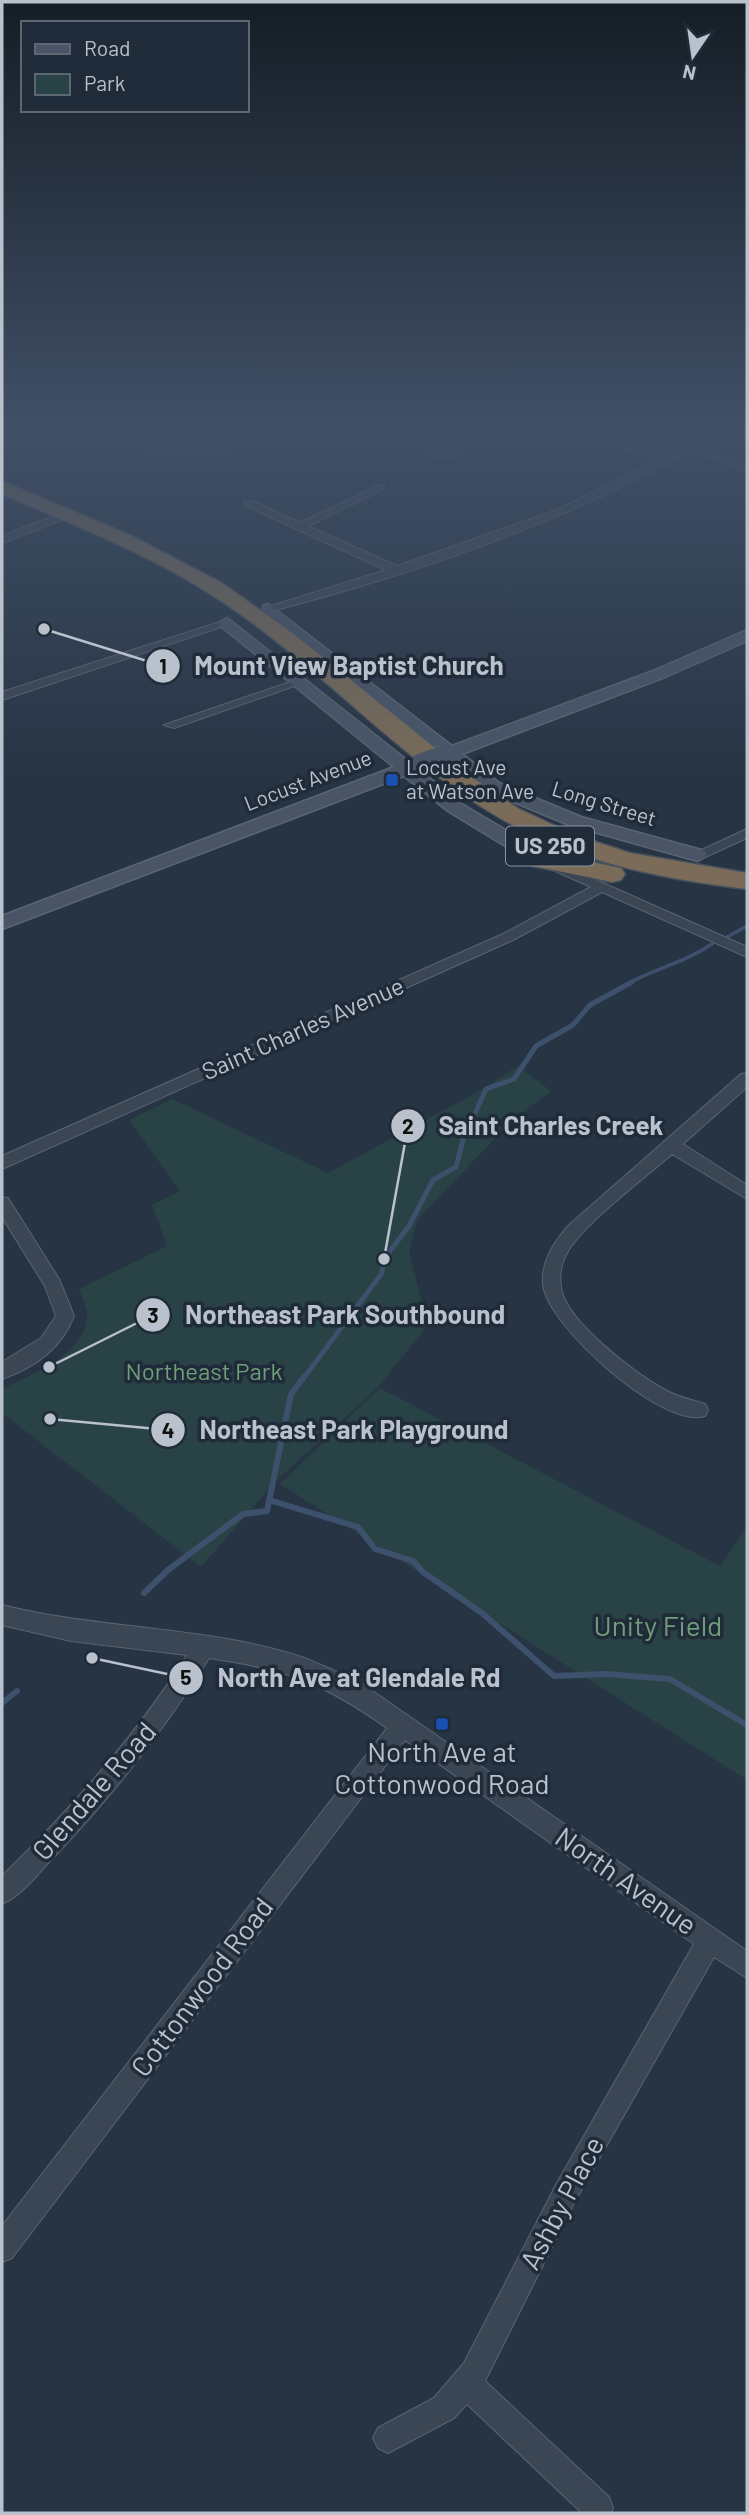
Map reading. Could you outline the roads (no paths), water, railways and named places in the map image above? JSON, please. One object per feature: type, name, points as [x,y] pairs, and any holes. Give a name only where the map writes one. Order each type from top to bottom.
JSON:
[{"type":"highway","name":"US 250","points":[[113,542],[158,562],[244,607],[465,785],[512,815],[569,842],[607,855],[670,870],[747,881]]},
{"type":"highway","name":"US 250","points":[[158,562],[226,608],[453,790],[509,827],[581,857],[677,882],[747,892]]},
{"type":"highway","points":[[158,562],[213,578],[268,609]]},
{"type":"highway","points":[[158,562],[227,622]]},
{"type":"highway","points":[[698,855],[747,869]]},
{"type":"highway","points":[[542,860],[596,872],[677,882]]},
{"type":"street","points":[[336,542],[396,570]]},
{"type":"street","points":[[268,609],[396,570],[474,542]]},
{"type":"street","name":"Long Street","points":[[268,609],[446,754],[493,787],[542,809],[698,855]]},
{"type":"street","points":[[2,696],[227,622],[474,820],[542,860],[747,952]]},
{"type":"street","name":"Locust Avenue","points":[[2,923],[659,674],[747,635]]},
{"type":"street","points":[[170,725],[300,682]]},
{"type":"street","points":[[698,855],[747,833]]},
{"type":"street","name":"Saint Charles Avenue","points":[[2,1163],[508,937],[601,887]]},
{"type":"street","points":[[698,1410],[660,1398],[574,1329],[558,1306],[552,1291],[551,1273],[563,1242],[747,1078]]},
{"type":"street","points":[[673,1146],[747,1193]]},
{"type":"street","points":[[2,1203],[60,1299],[65,1316],[54,1339],[2,1371]]},
{"type":"street","name":"North Avenue","points":[[2,1615],[57,1628],[285,1662],[320,1674],[353,1691],[747,1966]]},
{"type":"street","name":"Glendale Road","points":[[2,1892],[84,1807],[141,1742],[203,1649]]},
{"type":"street","name":"Cottonwood Road","points":[[2,2248],[402,1726]]},
{"type":"street","name":"Ashby Place","points":[[388,2438],[444,2408],[467,2384],[566,2192],[710,1940]]},
{"type":"street","points":[[467,2384],[598,2508]]},
{"type":"waterway","points":[[727,937],[747,926]]},
{"type":"waterway","points":[[629,983],[712,944]]},
{"type":"waterway","points":[[303,1379],[382,1273],[384,1259],[409,1226],[433,1180],[456,1167],[463,1140],[486,1089],[514,1079],[536,1046],[573,1025],[590,1005],[632,982]]},
{"type":"waterway","points":[[269,1500],[291,1394],[304,1377]]},
{"type":"waterway","points":[[144,1593],[168,1570],[243,1514],[267,1511],[269,1500]]},
{"type":"waterway","points":[[269,1500],[358,1527],[375,1549],[413,1561],[423,1572],[482,1613],[554,1676],[606,1674],[670,1679],[747,1725]]},
{"type":"waterway","points":[[2,1703],[17,1691]]},
{"type":"place","name":"Mount View Baptist Church","points":[[44,629]]},
{"type":"place","name":"Locust Ave at Watson Ave","points":[[392,780]]},
{"type":"place","name":"Saint Charles Creek","points":[[384,1259]]},
{"type":"place","name":"Northeast Park Southbound","points":[[49,1367]]},
{"type":"place","name":"Northeast Park Playground","points":[[50,1419]]},
{"type":"place","name":"North Ave at Glendale Rd","points":[[92,1658]]},
{"type":"place","name":"North Ave at Cottonwood Road","points":[[442,1724]]},
{"type":"park label","name":"Northeast Park","points":[[204,1372]]},
{"type":"park label","name":"Unity Field","points":[[658,1626]]}]
